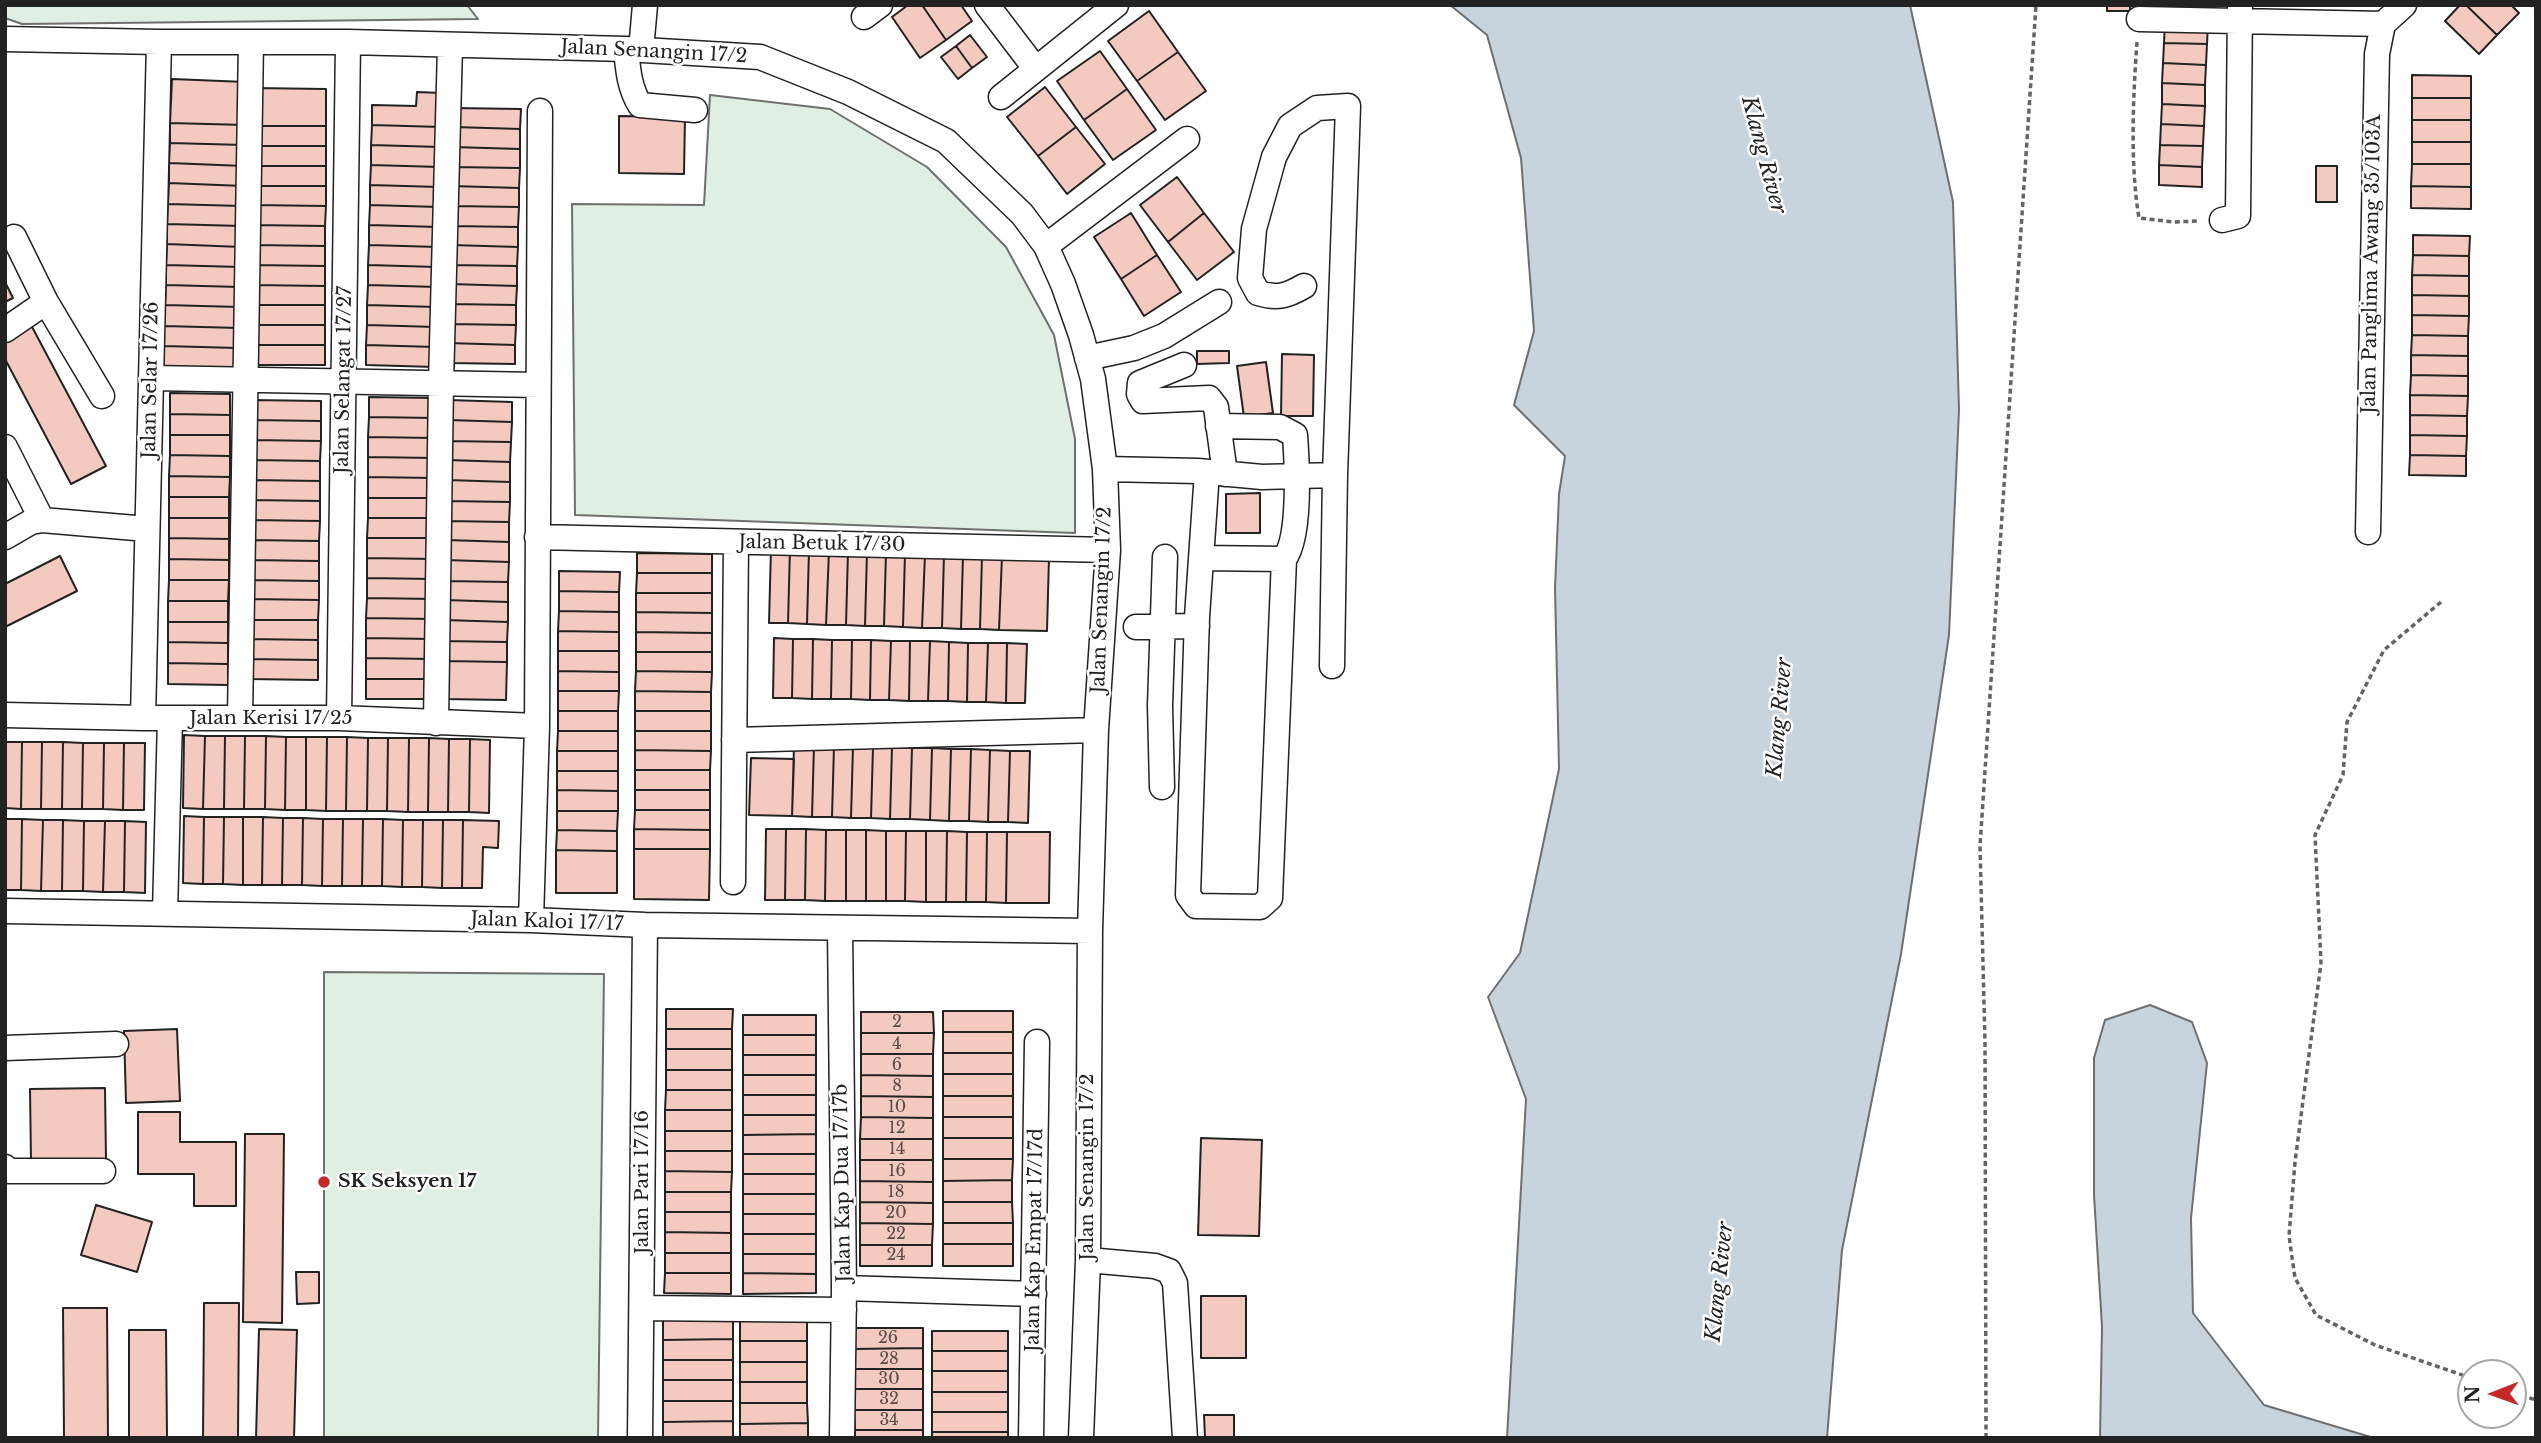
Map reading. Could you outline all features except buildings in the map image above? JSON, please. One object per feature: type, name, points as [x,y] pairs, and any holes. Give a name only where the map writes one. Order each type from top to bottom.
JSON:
[{"type":"street","points":[[645,5],[629,82],[640,105],[695,110]]},
{"type":"street","points":[[987,5],[1035,68]]},
{"type":"street","points":[[1001,97],[1116,5]]},
{"type":"street","points":[[2139,19],[2240,13],[2383,24],[2403,5]]},
{"type":"street","points":[[2222,220],[2238,216],[2240,13]]},
{"type":"street","name":"Jalan Panglima Awang 35/103A","points":[[2368,532],[2377,54],[2383,24]]},
{"type":"street","name":"Jalan Senangin 17/2","points":[[5,39],[348,42],[634,49],[760,57],[848,92],[946,141],[1022,214],[1046,246],[1063,284],[1087,358],[1099,418],[1105,469],[1108,550],[1096,730],[1090,932],[1088,1260],[1081,1438]]},
{"type":"street","name":"Jalan Selar 17/26","points":[[143,718],[159,42]]},
{"type":"street","points":[[240,718],[251,42]]},
{"type":"street","name":"Jalan Selangat 17/27","points":[[339,719],[348,42]]},
{"type":"street","points":[[436,723],[450,46]]},
{"type":"street","points":[[1304,286],[1289,296],[1273,298],[1258,293],[1250,278],[1254,229],[1274,157],[1290,126],[1317,108],[1348,106],[1335,475],[1332,666]]},
{"type":"street","points":[[531,920],[537,726],[540,111]]},
{"type":"street","points":[[1046,246],[1187,139]]},
{"type":"street","points":[[14,237],[46,302],[102,396]]},
{"type":"street","points":[[5,330],[46,302]]},
{"type":"street","points":[[1087,358],[1134,348],[1164,336],[1219,302]]},
{"type":"street","points":[[1184,365],[1140,383],[1139,394],[1143,401],[1209,398],[1216,407],[1218,426],[1216,473],[1201,558],[1188,895],[1196,906],[1260,907],[1270,898],[1272,885],[1284,559],[1289,553],[1292,540],[1297,476],[1295,435],[1280,428],[1218,426]]},
{"type":"street","points":[[151,378],[538,385]]},
{"type":"street","points":[[5,447],[42,520]]},
{"type":"street","points":[[1105,469],[1335,475]]},
{"type":"street","points":[[5,537],[42,520],[148,529]]},
{"type":"street","name":"Jalan Betuk 17/30","points":[[537,537],[1108,550]]},
{"type":"street","points":[[733,882],[736,542]]},
{"type":"street","points":[[1165,557],[1162,626],[1149,706],[1151,787],[1192,787]]},
{"type":"street","points":[[1201,558],[1284,559]]},
{"type":"street","points":[[1136,627],[1197,626]]},
{"type":"street","points":[[1149,706],[1194,707]]},
{"type":"street","name":"Jalan Kerisi 17/25","points":[[5,715],[339,719],[537,726]]},
{"type":"street","points":[[165,913],[170,718]]},
{"type":"street","points":[[734,740],[1096,730]]},
{"type":"street","name":"Jalan Kaloi 17/17","points":[[5,911],[1090,932]]},
{"type":"street","name":"Jalan Pari 17/16","points":[[640,1438],[645,925]]},
{"type":"street","name":"Jalan Kap Dua 17/17b","points":[[840,928],[844,1299],[842,1438]]},
{"type":"street","name":"Jalan Kap Empat 17/17d","points":[[1031,1438],[1037,1042]]},
{"type":"street","points":[[5,1048],[116,1044]]},
{"type":"street","points":[[5,1167],[9,1171],[103,1171]]},
{"type":"street","points":[[1088,1260],[1155,1266],[1169,1271],[1175,1283],[1185,1438]]},
{"type":"street","points":[[642,1308],[1034,1294]]},
{"type":"path","points":[[1986,1438],[1985,1055],[1980,846],[2036,5]]},
{"type":"path","points":[[2139,19],[2134,78],[2135,199],[2138,218],[2173,222],[2222,220]]},
{"type":"path","points":[[2441,602],[2384,650],[2347,722],[2343,775],[2315,835],[2321,963],[2295,1162],[2290,1236],[2295,1278],[2316,1315],[2375,1345],[2457,1373]]},
{"type":"green space","points":[[5,5],[467,5],[478,19],[22,24],[5,18]]},
{"type":"green space","points":[[710,95],[830,109],[927,167],[1006,247],[1054,335],[1075,439],[1075,533],[575,515],[572,204],[704,205]]},
{"type":"green space","points":[[324,972],[604,974],[598,1438],[324,1438]]},
{"type":"water","name":"Klang River","points":[[1450,5],[1910,5],[1953,202],[1959,410],[1949,635],[1901,954],[1842,1250],[1827,1438],[1507,1438],[1526,1099],[1488,997],[1520,953],[1559,769],[1555,588],[1559,494],[1565,456],[1514,405],[1534,331],[1521,158],[1487,35]]},
{"type":"water","points":[[2150,1005],[2192,1022],[2207,1063],[2191,1218],[2193,1313],[2264,1405],[2374,1438],[2100,1438],[2102,1327],[2094,1195],[2094,1058],[2105,1020]]},
{"type":"place","name":"SK Seksyen 17","points":[[324,1182]]}]
